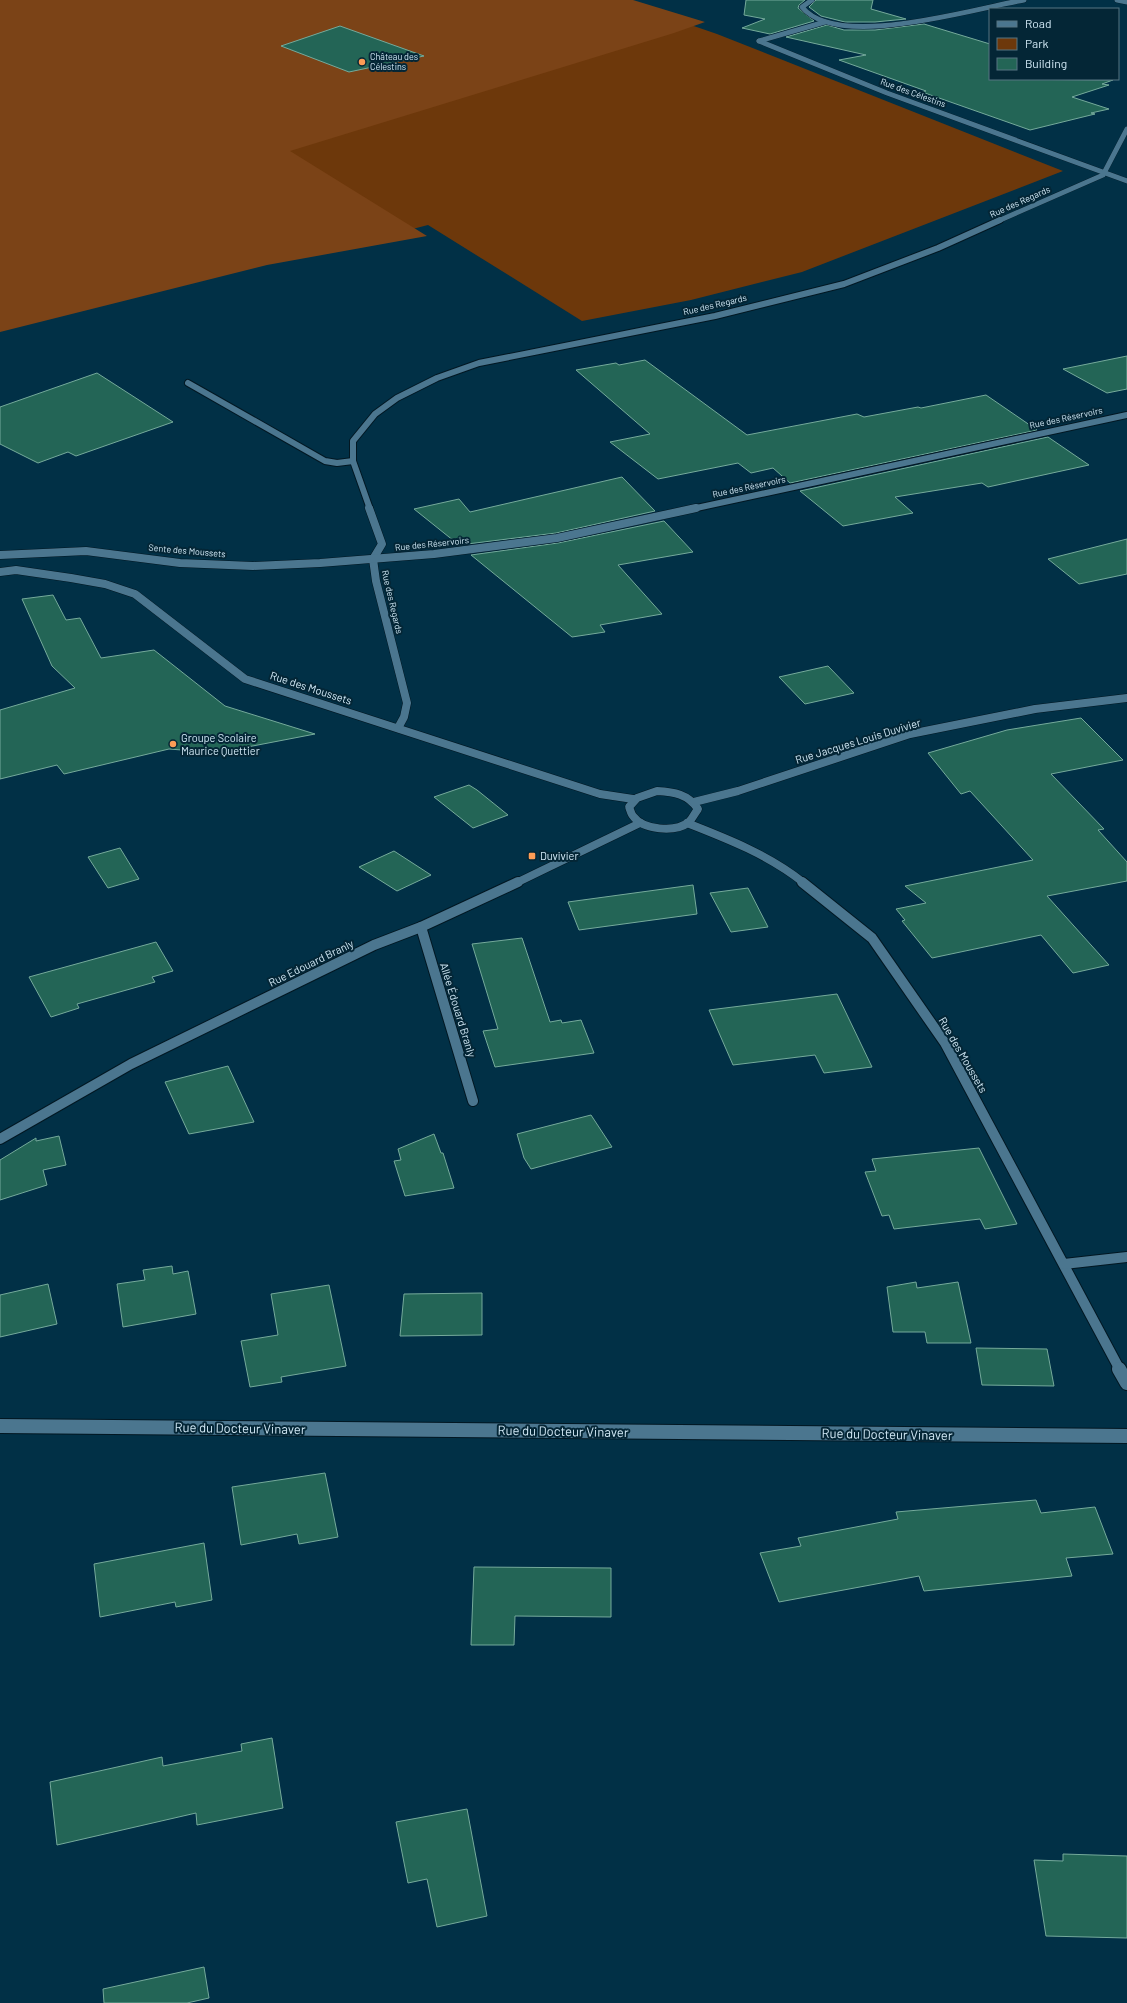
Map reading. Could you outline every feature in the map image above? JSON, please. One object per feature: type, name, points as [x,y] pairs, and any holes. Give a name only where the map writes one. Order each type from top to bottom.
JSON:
[{"type":"street","points":[[812,0],[802,7],[804,13],[824,22],[869,26],[895,25],[1024,0]]},
{"type":"street","points":[[1117,0],[1127,2]]},
{"type":"street","name":"Rue des Célestins","points":[[824,22],[759,41],[887,93],[1127,181]]},
{"type":"street","points":[[1104,172],[1127,129]]},
{"type":"street","name":"Rue des Regards","points":[[398,728],[404,717],[407,703],[373,559],[382,544],[353,461],[353,441],[375,414],[397,398],[437,378],[479,363],[715,316],[844,284],[938,248],[1103,175],[1104,172]]},
{"type":"street","points":[[188,383],[325,461],[337,463],[353,461]]},
{"type":"street","name":"Rue des Réservoirs","points":[[373,559],[434,554],[557,538],[1127,415]]},
{"type":"street","name":"Sente des Moussets","points":[[0,555],[86,551],[180,563],[253,566],[373,559]]},
{"type":"street","name":"Rue des Moussets","points":[[0,572],[16,570],[78,579],[105,584],[135,594],[245,679],[600,794],[633,800]]},
{"type":"street","name":"Rue Jacques Louis Duvivier","points":[[694,802],[738,791],[910,734],[1035,709],[1127,698]]},
{"type":"street","points":[[664,792],[684,795],[694,802],[698,809],[695,817],[687,824],[663,828],[651,827],[640,823],[632,818],[629,812],[629,805],[633,800],[643,794],[664,792]]},
{"type":"street","name":"Rue Edouard Branly","points":[[0,1139],[131,1064],[374,945],[421,927],[586,850],[640,823]]},
{"type":"street","name":"Rue des Moussets","points":[[687,824],[737,843],[785,868],[872,938],[945,1043],[1127,1383]]},
{"type":"street","name":"Allée Édouard Branly","points":[[421,927],[473,1101]]},
{"type":"street","points":[[1064,1264],[1127,1257]]},
{"type":"street","name":"Rue du Docteur Vinaver","points":[[0,1426],[1127,1436]]},
{"type":"green space","name":"Château des Célestins","points":[[0,0],[618,0],[717,34],[1063,171],[802,272],[691,300],[582,321],[428,225],[401,232]]},
{"type":"shaded area","points":[[0,0],[633,0],[705,22],[674,33],[290,151],[427,236],[267,265],[0,332]]},
{"type":"building","points":[[746,0],[805,0],[799,5],[798,8],[814,21],[770,34],[742,28],[765,19],[744,15]]},
{"type":"building","points":[[816,0],[873,0],[871,9],[906,19],[875,22],[845,22],[821,16],[809,7]]},
{"type":"building","points":[[924,24],[989,44],[989,80],[1113,80],[1102,84],[1109,85],[1072,97],[1109,109],[1091,113],[1095,114],[1030,130],[922,92],[926,91],[839,60],[866,55],[786,37],[827,25],[844,30],[875,30]]},
{"type":"building","points":[[340,26],[424,56],[349,72],[281,46]]},
{"type":"building","points":[[1127,356],[1127,389],[1107,393],[1063,369]]},
{"type":"building","points":[[645,360],[747,435],[857,414],[864,417],[918,407],[921,408],[986,395],[1037,430],[790,483],[773,468],[751,473],[738,463],[658,479],[610,442],[650,434],[576,370],[616,363],[619,365]]},
{"type":"building","points":[[97,373],[173,422],[76,456],[68,452],[38,463],[0,444],[0,407]]},
{"type":"building","points":[[1048,437],[1089,465],[988,487],[982,483],[895,497],[913,513],[843,526],[800,491]]},
{"type":"building","points":[[622,477],[655,511],[556,533],[459,545],[414,509],[459,499],[470,512]]},
{"type":"building","points":[[664,521],[693,552],[618,565],[662,614],[600,625],[605,632],[572,637],[471,555],[558,543]]},
{"type":"building","points":[[1127,539],[1127,574],[1079,584],[1048,559]]},
{"type":"building","points":[[53,595],[66,620],[80,618],[101,658],[154,650],[225,706],[315,734],[237,749],[207,752],[169,749],[64,774],[57,765],[0,779],[0,710],[75,688],[52,666],[22,599]]},
{"type":"building","points":[[828,666],[854,693],[805,704],[779,677]]},
{"type":"building","points":[[1081,718],[1123,760],[1051,774],[1104,829],[1098,830],[1127,862],[1127,881],[1047,896],[1109,965],[1073,973],[1041,935],[932,958],[902,921],[905,920],[896,909],[926,903],[905,886],[1033,860],[970,791],[961,794],[928,753],[1007,730]]},
{"type":"building","points":[[469,785],[508,815],[473,828],[434,797]]},
{"type":"building","points":[[120,848],[139,879],[108,888],[88,857]]},
{"type":"building","points":[[394,851],[431,875],[397,891],[359,867]]},
{"type":"building","points":[[693,885],[697,914],[579,930],[568,902]]},
{"type":"building","points":[[748,888],[768,927],[731,932],[710,893]]},
{"type":"building","points":[[522,938],[550,1022],[561,1020],[562,1023],[581,1020],[594,1053],[495,1067],[483,1031],[498,1029],[472,944]]},
{"type":"building","points":[[156,942],[173,971],[152,977],[155,982],[77,1004],[79,1008],[51,1017],[29,977]]},
{"type":"building","points":[[837,994],[872,1067],[824,1073],[815,1055],[733,1065],[709,1010]]},
{"type":"building","points":[[228,1066],[254,1122],[189,1134],[165,1082]]},
{"type":"building","points":[[591,1115],[612,1147],[531,1169],[524,1158],[517,1134]]},
{"type":"building","points":[[434,1134],[441,1153],[443,1153],[454,1188],[405,1196],[394,1161],[401,1160],[398,1149]]},
{"type":"building","points":[[59,1136],[66,1165],[43,1170],[47,1185],[0,1200],[0,1160],[36,1138],[36,1141]]},
{"type":"building","points":[[979,1148],[1017,1224],[985,1229],[980,1219],[894,1229],[889,1215],[882,1216],[865,1172],[876,1171],[872,1159]]},
{"type":"building","points":[[172,1266],[173,1274],[188,1271],[196,1314],[123,1327],[117,1284],[145,1280],[143,1270]]},
{"type":"building","points":[[916,1282],[917,1288],[958,1282],[971,1343],[927,1343],[925,1332],[893,1332],[887,1287]]},
{"type":"building","points":[[48,1284],[57,1324],[0,1337],[0,1295]]},
{"type":"building","points":[[329,1285],[346,1366],[281,1377],[282,1382],[250,1387],[241,1341],[278,1335],[271,1294]]},
{"type":"building","points":[[482,1293],[482,1335],[400,1336],[404,1294]]},
{"type":"building","points":[[976,1348],[1047,1349],[1054,1386],[982,1385]]},
{"type":"building","points":[[325,1473],[338,1537],[299,1544],[297,1534],[241,1545],[232,1487]]},
{"type":"building","points":[[1036,1500],[1041,1513],[1095,1507],[1113,1554],[1066,1558],[1072,1576],[924,1591],[919,1576],[779,1602],[760,1553],[801,1546],[798,1538],[898,1519],[896,1512]]},
{"type":"building","points":[[204,1543],[212,1600],[176,1607],[175,1602],[100,1617],[94,1564]]},
{"type":"building","points":[[474,1567],[611,1568],[611,1617],[515,1616],[514,1645],[471,1645]]},
{"type":"building","points":[[272,1738],[283,1808],[197,1825],[196,1813],[57,1845],[50,1782],[162,1757],[163,1766],[242,1751],[241,1744]]},
{"type":"building","points":[[467,1809],[487,1916],[437,1927],[427,1879],[408,1883],[396,1822]]},
{"type":"building","points":[[1063,1854],[1127,1856],[1127,1938],[1046,1936],[1034,1860],[1063,1861]]},
{"type":"building","points":[[204,1967],[209,1998],[187,2003],[104,2003],[103,1989]]},
{"type":"place","name":"Château des Célestins","points":[[362,62]]},
{"type":"place","name":"Groupe Scolaire Maurice Quettier","points":[[173,744]]},
{"type":"place","name":"Duvivier","points":[[532,856]]}]
